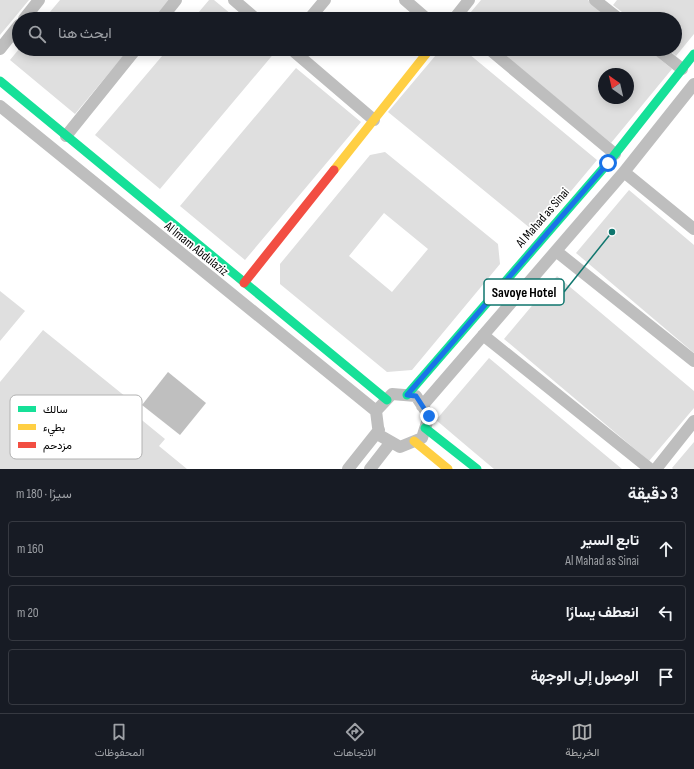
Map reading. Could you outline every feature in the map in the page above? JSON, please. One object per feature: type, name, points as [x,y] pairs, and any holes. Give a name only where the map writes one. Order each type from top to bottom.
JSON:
[{"type":"street","points":[[30,12],[39,0]]},
{"type":"street","points":[[167,12],[176,0]]},
{"type":"street","points":[[234,0],[248,12]]},
{"type":"street","points":[[315,12],[325,0]]},
{"type":"street","points":[[405,0],[419,12]]},
{"type":"street","points":[[460,12],[469,0]]},
{"type":"street","points":[[595,0],[610,12]]},
{"type":"street","points":[[0,49],[12,34]]},
{"type":"street","name":"Al Mahad as Sinai","points":[[407,395],[615,154],[694,54]]},
{"type":"street","points":[[66,136],[130,56]]},
{"type":"street","points":[[299,56],[374,120]]},
{"type":"street","points":[[244,282],[424,56]]},
{"type":"street","points":[[497,56],[615,154]]},
{"type":"street","points":[[666,56],[682,69]]},
{"type":"street","points":[[0,81],[387,400]]},
{"type":"street","points":[[422,406],[624,172],[694,84]]},
{"type":"street","name":"Al Imam Abdulaziz","points":[[0,106],[376,411]]},
{"type":"street","points":[[624,172],[694,229]]},
{"type":"street","points":[[556,251],[694,361]]},
{"type":"street","points":[[483,335],[650,469]]},
{"type":"street","points":[[392,394],[416,396],[429,416],[422,438],[400,447],[379,435],[376,411],[387,400],[392,394]]},
{"type":"street","points":[[656,469],[694,421]]},
{"type":"street","points":[[425,428],[477,469]]},
{"type":"street","points":[[348,469],[379,430]]},
{"type":"street","points":[[414,441],[448,469]]},
{"type":"street","points":[[370,469],[392,442]]},
{"type":"shaded area","points":[[168,372],[206,403],[180,435],[142,405]]},
{"type":"building","points":[[0,0],[29,0],[19,12],[12,12],[12,21],[0,35]]},
{"type":"building","points":[[60,0],[170,0],[160,12],[50,12]]},
{"type":"building","points":[[209,0],[214,0],[229,12],[199,12]]},
{"type":"building","points":[[481,0],[588,0],[603,12],[471,12]]},
{"type":"building","points":[[617,0],[694,0],[694,34],[682,49],[682,12],[622,12],[613,5]]},
{"type":"building","points":[[13,56],[123,56],[75,114],[10,60]]},
{"type":"building","points":[[162,56],[272,56],[160,189],[95,135]]},
{"type":"building","points":[[435,56],[471,56],[597,160],[536,233],[388,112]]},
{"type":"building","points":[[505,56],[656,56],[672,69],[611,143]]},
{"type":"building","points":[[296,68],[361,122],[245,260],[180,206]]},
{"type":"building","points":[[385,152],[498,244],[500,264],[412,370],[387,372],[280,284],[280,264],[370,155]],"holes":[[[384,213],[428,249],[392,292],[349,256]]]},
{"type":"building","points":[[629,190],[694,245],[694,353],[576,253]]},
{"type":"building","points":[[557,276],[694,391],[694,408],[649,461],[504,339]]},
{"type":"building","points":[[0,291],[25,311],[0,341]]},
{"type":"building","points":[[43,330],[124,395],[10,395],[10,459],[142,459],[142,420],[165,439],[159,446],[187,469],[0,469],[0,382]]},
{"type":"building","points":[[489,358],[622,469],[494,469],[436,420]]},
{"type":"building","points":[[694,442],[694,469],[673,469],[672,468]]},
{"type":"traffic: fast","points":[[407,395],[608,163],[694,54]]},
{"type":"traffic: fast","points":[[0,81],[387,400]]},
{"type":"traffic: fast","points":[[425,428],[477,469]]},
{"type":"traffic: slow","points":[[334,170],[424,56]]},
{"type":"traffic: slow","points":[[414,441],[448,469]]},
{"type":"traffic: jam","points":[[244,283],[334,170]]},
{"type":"place","name":"Savoye Hotel","points":[[612,232]]},
{"type":"route","points":[[429,416],[416,396],[407,395],[608,163]]}]
